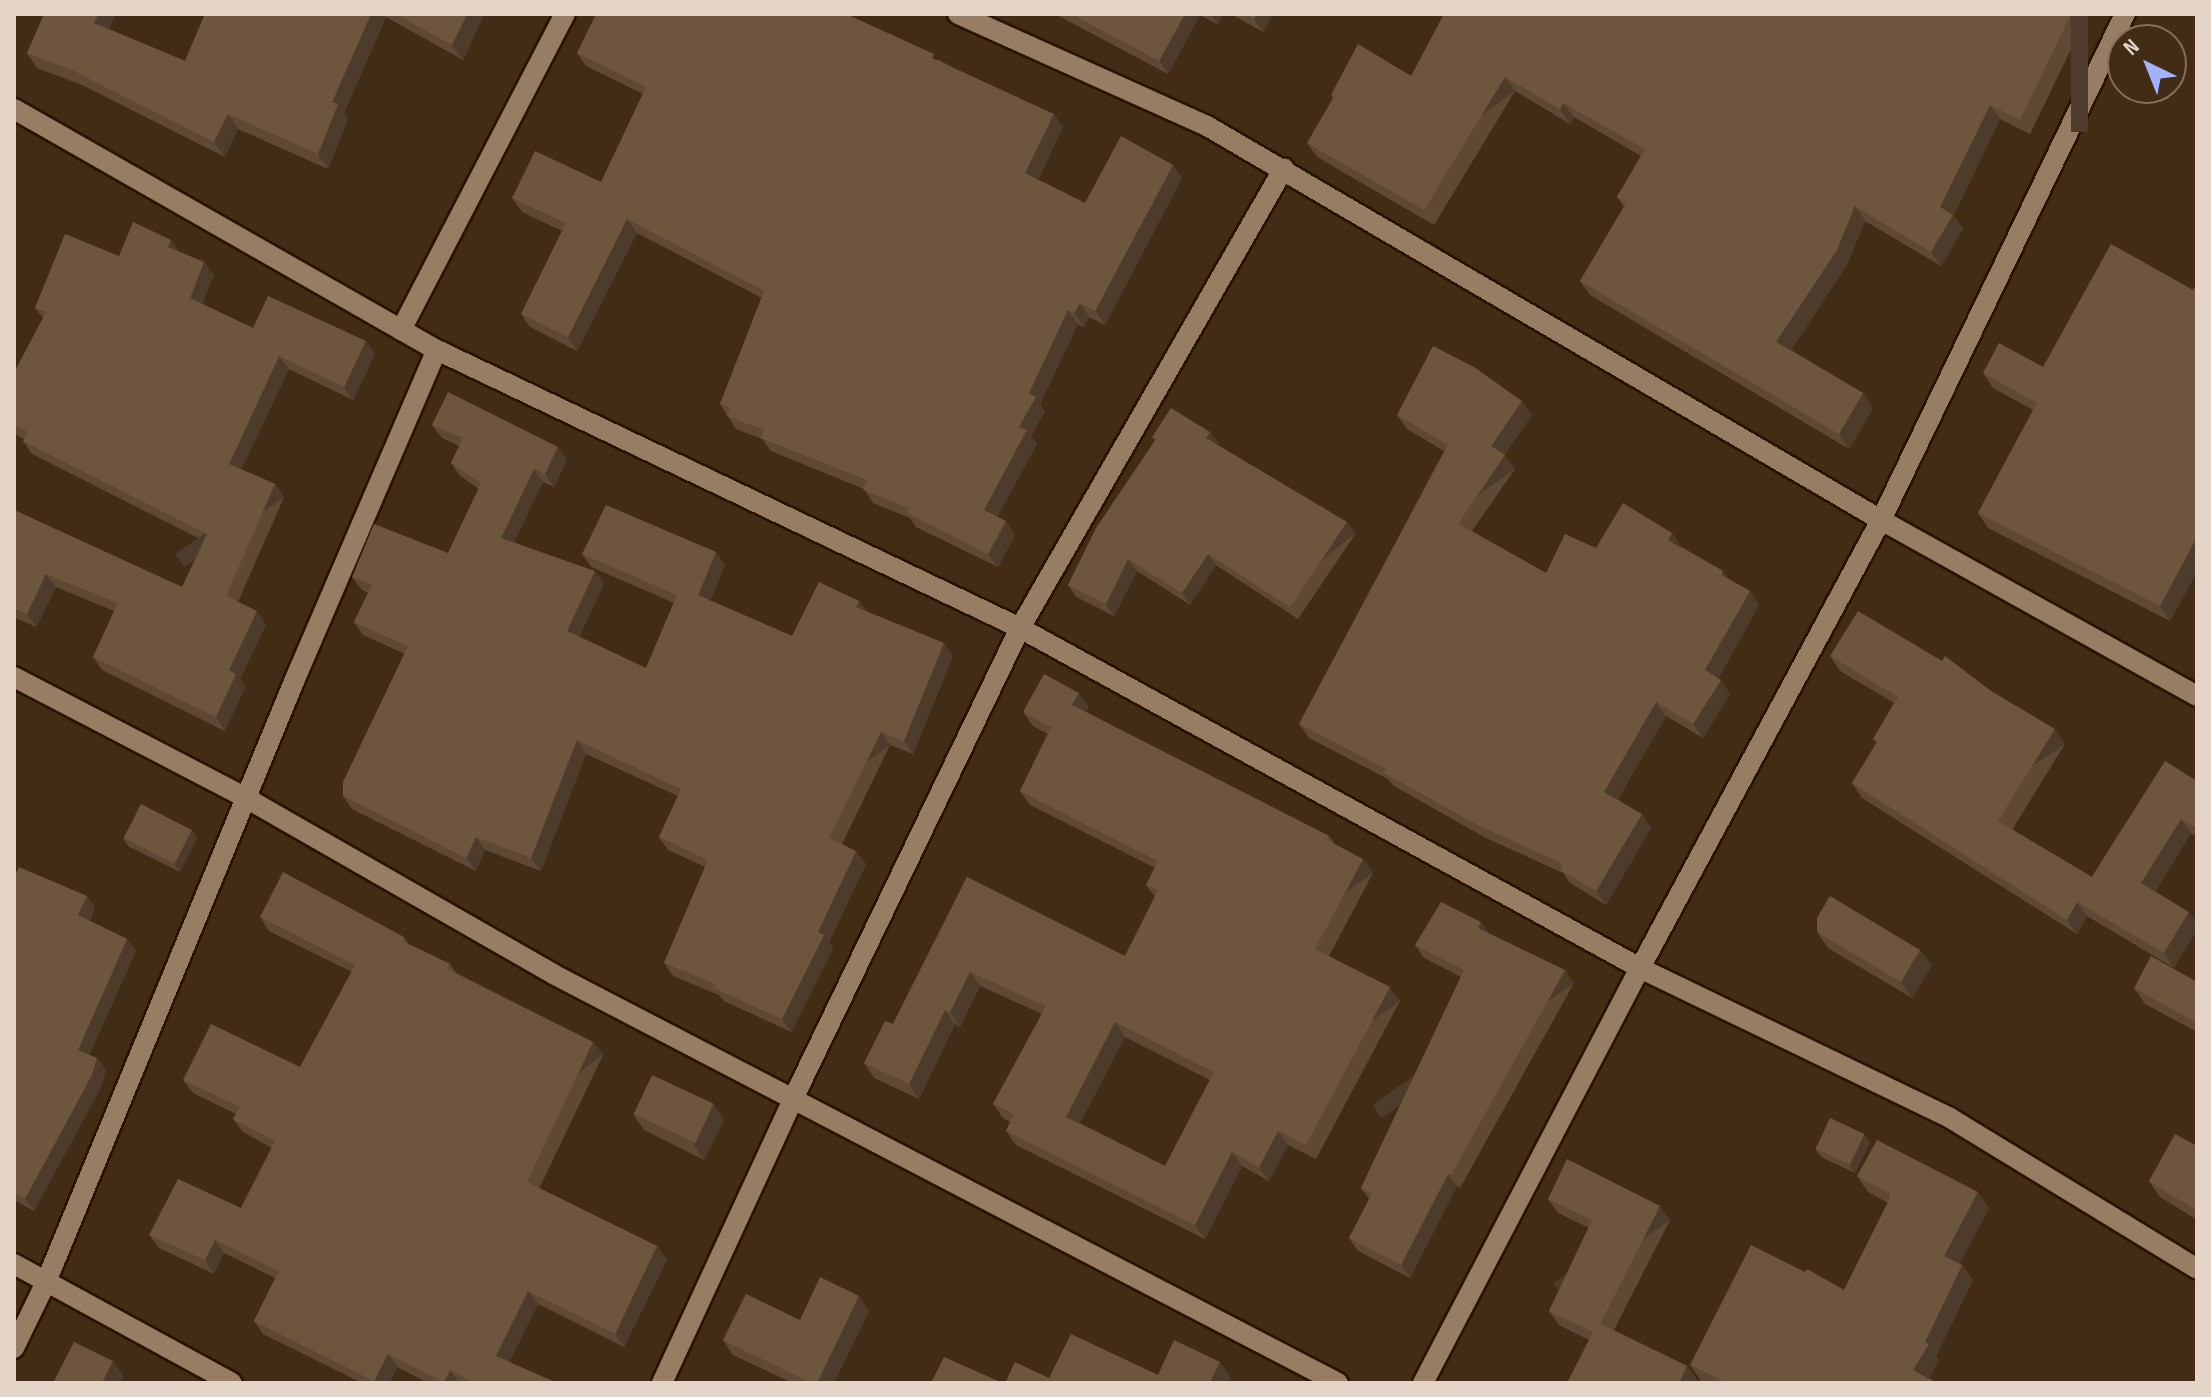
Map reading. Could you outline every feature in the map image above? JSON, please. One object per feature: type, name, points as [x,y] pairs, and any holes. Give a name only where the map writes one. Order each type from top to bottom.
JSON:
[{"type":"street","points":[[401,330],[565,14]]},
{"type":"street","points":[[958,14],[1207,126],[1284,168],[1881,520],[2197,696]]},
{"type":"street","points":[[1423,1383],[1640,968],[1881,520],[2125,14]]},
{"type":"street","points":[[14,109],[437,350],[1020,628],[1640,968],[1950,1118],[2197,1269]]},
{"type":"street","points":[[662,1383],[793,1099],[1020,628],[1284,168]]},
{"type":"street","points":[[14,1348],[46,1282],[246,798],[437,350]]},
{"type":"street","points":[[14,677],[246,798],[553,974],[1338,1383]]},
{"type":"street","points":[[14,1264],[232,1383]]},
{"type":"building","points":[[44,14],[99,14],[94,23],[185,61],[205,14],[371,14],[332,102],[338,104],[318,154],[228,114],[214,142],[72,70],[27,53]]},
{"type":"building","points":[[396,14],[467,14],[452,45]]},
{"type":"building","points":[[596,14],[846,14],[1054,114],[1025,173],[1085,203],[1121,136],[1173,165],[1095,311],[1080,303],[1074,313],[1068,310],[1029,393],[1036,397],[1019,427],[1027,430],[984,510],[1006,521],[988,554],[907,513],[909,508],[863,490],[867,480],[761,438],[764,430],[727,416],[730,408],[720,404],[764,291],[627,219],[568,337],[521,314],[566,223],[512,198],[535,151],[601,182],[646,87],[577,53]]},
{"type":"building","points":[[1071,14],[1185,14],[1159,61]]},
{"type":"building","points":[[1444,14],[2071,14],[2020,120],[1990,105],[1940,207],[1953,215],[1931,252],[1855,206],[1837,250],[1776,342],[1863,393],[1839,434],[1580,281],[1626,203],[1617,197],[1645,149],[1563,103],[1560,109],[1505,77],[1424,210],[1307,143],[1334,97],[1331,95],[1358,44],[1411,76]]},
{"type":"building","points":[[133,222],[171,240],[168,247],[204,262],[190,298],[253,328],[268,296],[366,341],[344,387],[279,356],[229,464],[275,484],[226,596],[257,611],[229,670],[236,674],[216,717],[93,657],[118,603],[46,574],[27,614],[14,608],[14,510],[182,587],[207,534],[23,441],[28,432],[14,425],[14,373],[46,312],[35,308],[65,234],[119,256]]},
{"type":"building","points":[[2111,244],[2193,290],[2197,283],[2197,537],[2160,606],[1978,513],[2037,403],[1983,373],[1999,343],[2043,367]]},
{"type":"building","points":[[1433,346],[1474,367],[1522,401],[1491,446],[1505,455],[1458,524],[1546,573],[1565,534],[1596,548],[1623,503],[1672,533],[1668,540],[1723,571],[1721,575],[1750,591],[1705,670],[1721,680],[1693,724],[1656,702],[1604,792],[1642,814],[1596,891],[1560,870],[1563,864],[1476,824],[1384,773],[1386,769],[1299,724],[1448,445],[1397,415]]},
{"type":"building","points":[[448,392],[558,447],[545,474],[534,469],[501,538],[595,571],[567,631],[646,668],[677,595],[582,554],[606,505],[716,552],[698,595],[792,636],[819,582],[859,601],[856,607],[944,643],[904,741],[881,732],[829,838],[856,851],[818,932],[824,935],[782,1019],[714,988],[716,984],[664,963],[708,860],[659,837],[681,789],[577,740],[531,858],[476,837],[466,858],[343,796],[343,782],[408,646],[354,622],[372,585],[352,577],[374,524],[448,553],[481,483],[451,463],[463,438],[432,425]]},
{"type":"building","points":[[1171,408],[1210,432],[1206,438],[1347,522],[1290,607],[1208,554],[1182,593],[1128,559],[1106,604],[1068,585],[1096,528],[1156,439],[1152,437]]},
{"type":"building","points":[[1858,611],[1942,661],[1945,656],[1991,691],[2055,729],[1998,821],[2092,877],[2165,761],[2197,781],[2197,828],[2181,819],[2141,883],[2189,912],[2164,953],[2077,902],[2067,920],[1852,783],[1878,741],[1873,739],[1898,697],[1830,656]]},
{"type":"building","points":[[1044,674],[1079,693],[1072,705],[1329,836],[1327,840],[1363,859],[1315,949],[1390,987],[1306,1145],[1278,1131],[1259,1167],[1232,1152],[1195,1225],[1006,1131],[1014,1114],[993,1104],[1046,1006],[970,972],[950,1012],[945,1010],[909,1084],[864,1063],[885,1021],[893,1024],[967,877],[1125,956],[1158,890],[1146,885],[1158,861],[1020,791],[1051,727],[1023,712]],"holes":[[[1115,1022],[1214,1072],[1165,1166],[1066,1117]]]},
{"type":"building","points":[[141,804],[192,830],[175,864],[124,838]]},
{"type":"building","points":[[19,867],[87,896],[78,915],[127,939],[78,1050],[97,1058],[92,1075],[25,1199],[14,1193],[14,878]]},
{"type":"building","points":[[283,872],[404,937],[402,941],[450,964],[447,969],[593,1042],[527,1182],[657,1246],[615,1334],[528,1291],[496,1356],[557,1383],[476,1383],[450,1370],[444,1382],[388,1354],[374,1381],[254,1321],[279,1271],[215,1240],[205,1260],[149,1235],[178,1179],[241,1208],[275,1141],[233,1119],[240,1107],[183,1080],[211,1024],[300,1067],[355,965],[260,917]]},
{"type":"building","points":[[1830,896],[1920,950],[1901,982],[1817,932],[1817,918]]},
{"type":"building","points":[[1441,902],[1481,922],[1478,928],[1565,970],[1451,1175],[1448,1174],[1401,1265],[1349,1238],[1372,1194],[1361,1188],[1464,970],[1415,945]]},
{"type":"building","points":[[2151,956],[2197,982],[2197,1023],[2134,988]]},
{"type":"building","points":[[652,1075],[714,1104],[695,1143],[634,1114]]},
{"type":"building","points":[[1830,1118],[1864,1134],[1850,1165],[1816,1149]]},
{"type":"building","points":[[2175,1134],[2197,1146],[2197,1211],[2149,1181]]},
{"type":"building","points":[[1877,1140],[1978,1192],[1944,1256],[1962,1265],[1925,1342],[1929,1344],[1913,1370],[1936,1383],[1727,1383],[1690,1365],[1751,1245],[1805,1272],[1807,1269],[1844,1290],[1889,1200],[1890,1194],[1857,1176]]},
{"type":"building","points":[[1567,1159],[1660,1206],[1600,1324],[1687,1366],[1679,1383],[1567,1383],[1593,1332],[1549,1311],[1592,1220],[1548,1199]]},
{"type":"building","points":[[820,1277],[859,1296],[817,1383],[811,1383],[723,1340],[746,1294],[800,1320]]},
{"type":"building","points":[[1071,1334],[1158,1375],[1174,1340],[1220,1362],[1210,1383],[1005,1383],[1015,1362],[1049,1378]]},
{"type":"building","points":[[74,1342],[113,1361],[102,1383],[53,1383]]},
{"type":"building","points":[[944,1357],[1003,1383],[931,1383]]}]
